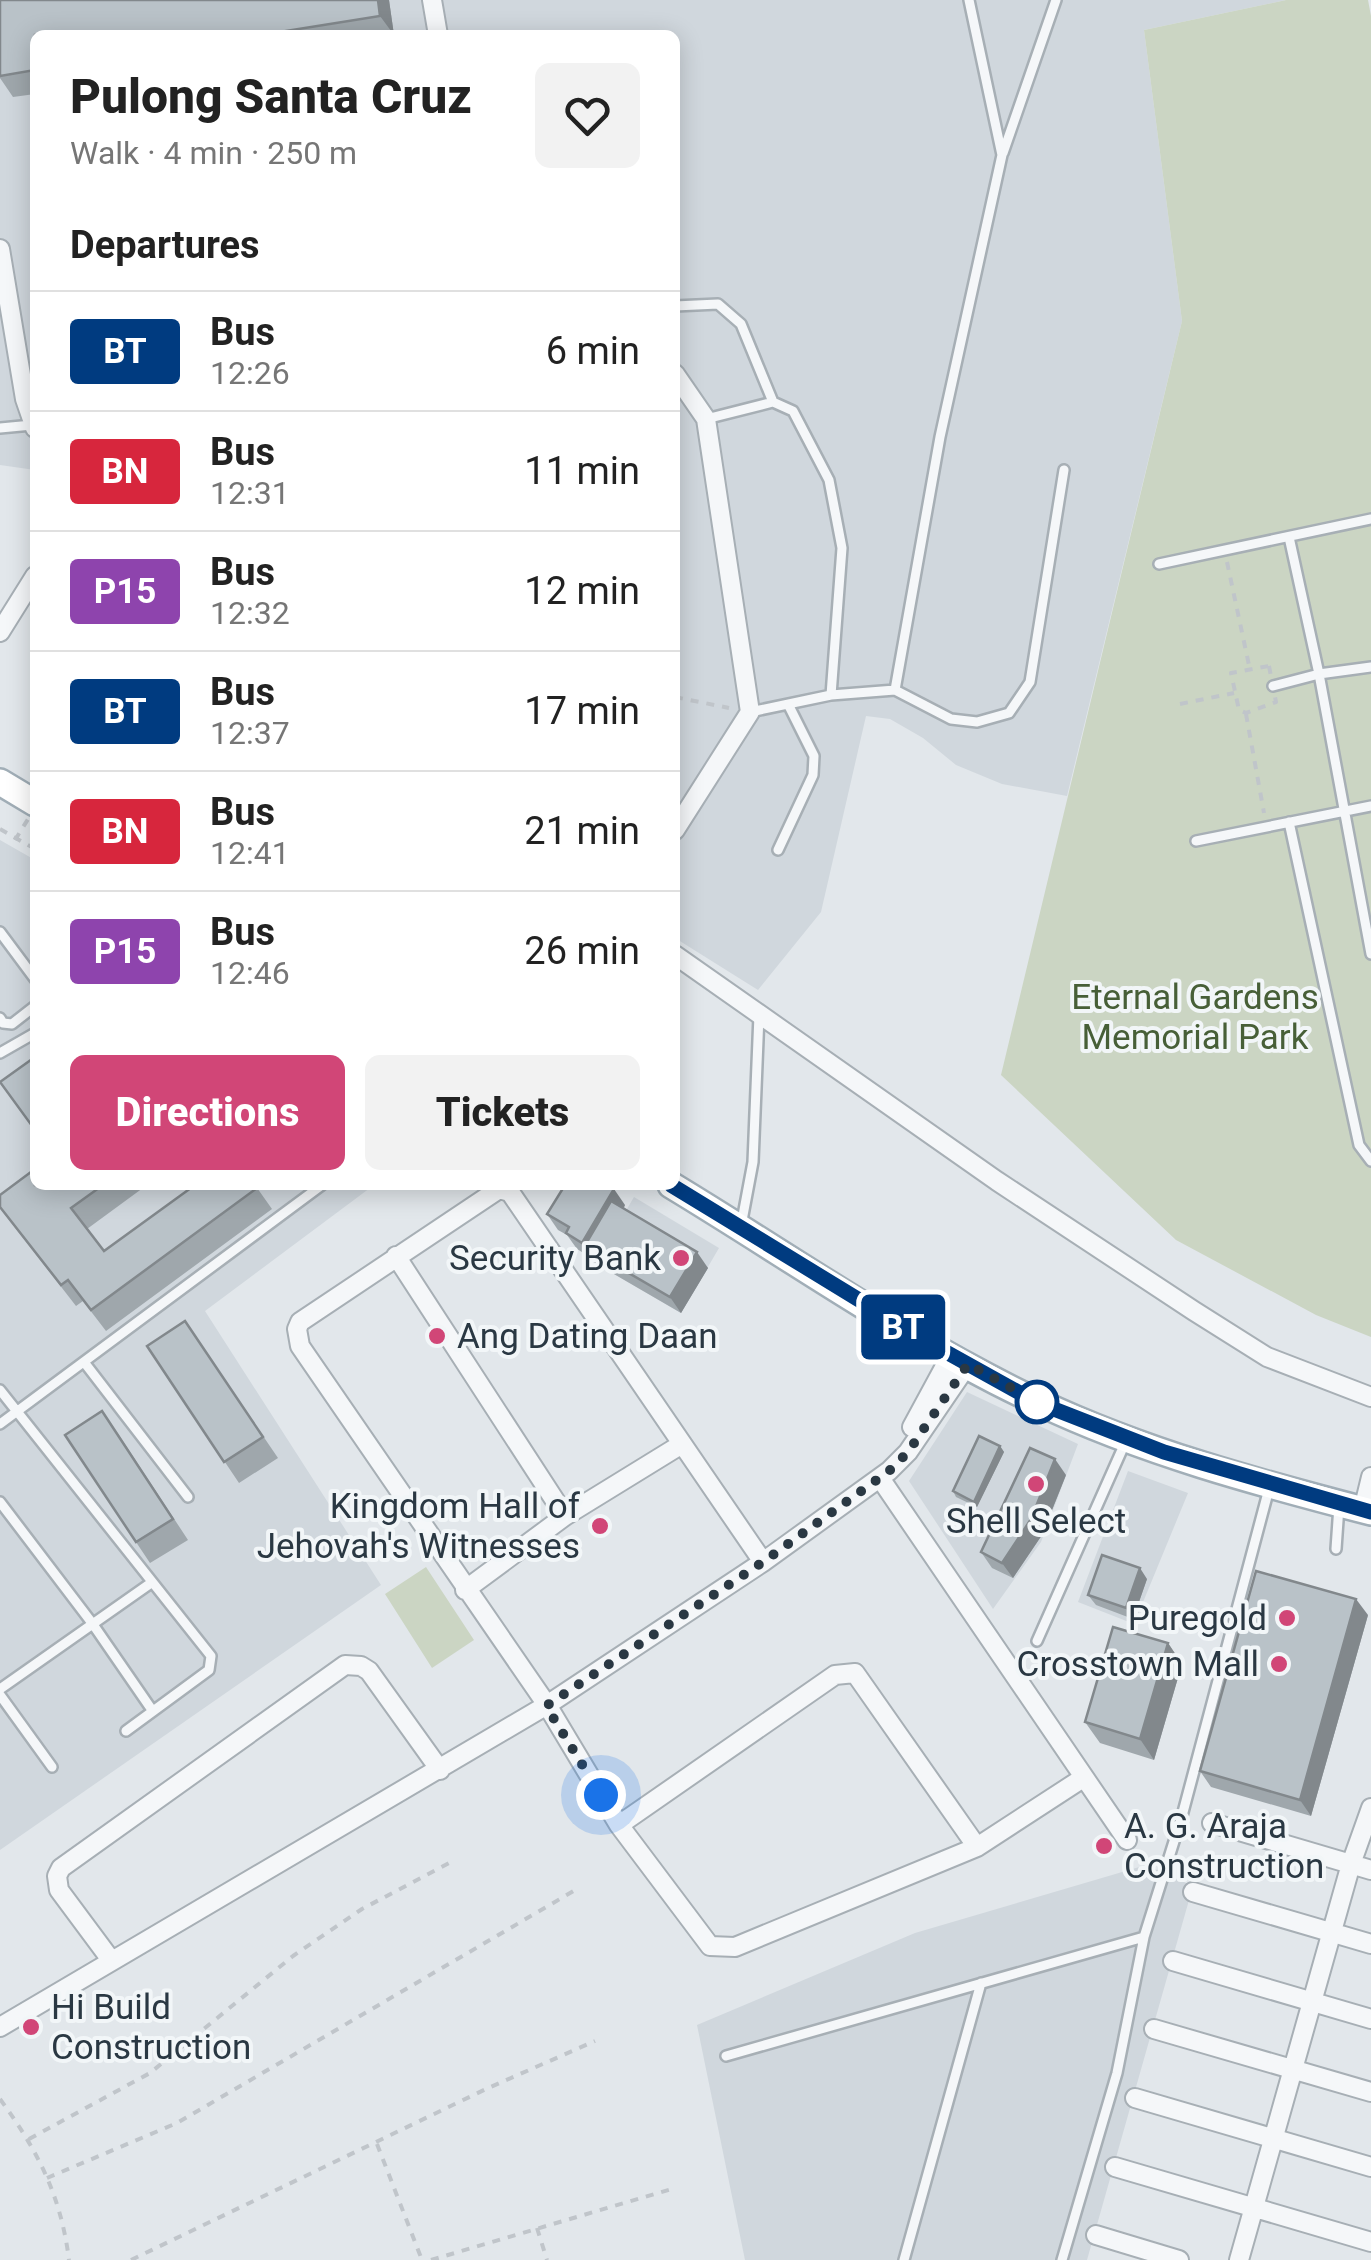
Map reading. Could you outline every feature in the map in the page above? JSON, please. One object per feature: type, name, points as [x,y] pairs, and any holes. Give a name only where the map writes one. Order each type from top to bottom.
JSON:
[{"type":"main road","points":[[0,782],[30,802]]},
{"type":"main road","points":[[679,1190],[1036,1402],[1127,1439],[1358,1508]]},
{"type":"street","points":[[432,0],[437,30]]},
{"type":"street","points":[[0,249],[5,306],[30,413]]},
{"type":"street","points":[[680,381],[706,419],[750,712],[680,822]]},
{"type":"street","points":[[0,632],[30,584]]},
{"type":"street","points":[[680,959],[1014,1192],[1238,1339],[1267,1357],[1371,1398]]},
{"type":"street","points":[[763,1562],[510,1192],[499,1190],[300,1322],[300,1346],[546,1706],[619,1825],[710,1946],[735,1947],[977,1847],[1083,1778]]},
{"type":"street","points":[[396,1256],[564,1516]]},
{"type":"street","points":[[3,2019],[440,1770],[546,1706],[763,1562],[896,1464],[900,1448],[960,1359]]},
{"type":"street","points":[[465,1590],[564,1516],[682,1444]]},
{"type":"street","points":[[1358,1508],[1371,1477]]},
{"type":"street","points":[[880,1478],[1127,1840]]},
{"type":"street","points":[[111,1960],[58,1890],[61,1868],[345,1666],[361,1666],[369,1671],[440,1770]]},
{"type":"street","points":[[619,1825],[835,1674],[848,1672],[855,1673],[977,1847]]},
{"type":"street","points":[[1239,2260],[1351,1864],[1371,1808]]},
{"type":"street","points":[[1212,1824],[1371,1870]]},
{"type":"street","points":[[1192,1892],[1371,1944]]},
{"type":"street","points":[[1174,1961],[1371,2019]]},
{"type":"street","points":[[1154,2030],[1371,2092]]},
{"type":"street","points":[[1135,2098],[1371,2167]]},
{"type":"street","points":[[1115,2167],[1371,2242]]},
{"type":"street","points":[[1096,2236],[1178,2260]]},
{"type":"lane","points":[[969,0],[1002,155]]},
{"type":"lane","points":[[895,690],[940,437],[1002,155],[1056,0]]},
{"type":"lane","points":[[680,306],[718,304],[741,324],[773,402]]},
{"type":"lane","points":[[706,419],[773,402],[793,411],[830,480],[842,548],[831,695]]},
{"type":"lane","points":[[0,428],[30,426]]},
{"type":"lane","points":[[750,712],[831,695],[895,690],[951,719],[977,722],[1009,713],[1030,682],[1064,470]]},
{"type":"lane","points":[[1160,564],[1371,519]]},
{"type":"lane","points":[[1289,537],[1319,674],[1371,954]]},
{"type":"lane","points":[[1273,686],[1319,674],[1371,667]]},
{"type":"lane","points":[[778,850],[813,775],[814,756],[788,704]]},
{"type":"lane","points":[[1196,841],[1371,806]]},
{"type":"lane","points":[[1289,822],[1359,1145],[1371,1161]]},
{"type":"lane","points":[[0,932],[30,971]]},
{"type":"lane","points":[[0,1018],[3,1023],[12,1024],[30,1010]]},
{"type":"lane","points":[[740,1227],[753,1162],[759,1015]]},
{"type":"lane","points":[[0,1053],[30,1036]]},
{"type":"lane","points":[[0,1424],[315,1190]]},
{"type":"lane","points":[[84,1362],[188,1497]]},
{"type":"lane","points":[[0,1390],[212,1662],[200,1677],[126,1732]]},
{"type":"lane","points":[[1037,1642],[1127,1439]]},
{"type":"lane","points":[[1062,2260],[1116,2073],[1144,1936],[1182,1816],[1271,1483]]},
{"type":"lane","points":[[0,1502],[92,1622],[152,1710]]},
{"type":"lane","points":[[1336,1548],[1358,1508]]},
{"type":"lane","points":[[52,1768],[0,1692],[92,1622],[151,1584]]},
{"type":"lane","points":[[726,2056],[1144,1936]]},
{"type":"lane","points":[[904,2260],[981,1983]]},
{"type":"path","points":[[1225,552],[1250,670]]},
{"type":"path","points":[[1268,666],[1276,702],[1246,713],[1239,710],[1232,674],[1250,670],[1268,666]]},
{"type":"path","points":[[1180,704],[1235,692]]},
{"type":"path","points":[[680,698],[750,712]]},
{"type":"path","points":[[1246,713],[1266,827]]},
{"type":"path","points":[[0,831],[15,840],[30,814]]},
{"type":"path","points":[[0,831],[30,846]]},
{"type":"path","points":[[29,2139],[150,2074],[293,1956],[362,1909],[453,1861]]},
{"type":"path","points":[[47,2178],[177,2123],[577,1889]]},
{"type":"path","points":[[132,2260],[486,2089],[595,2042]]},
{"type":"path","points":[[0,2100],[29,2139],[47,2178],[64,2220],[69,2260]]},
{"type":"path","points":[[377,2144],[422,2260]]},
{"type":"path","points":[[431,2260],[674,2188]]},
{"type":"path","points":[[537,2228],[547,2260]]},
{"type":"shaded area","points":[[0,0],[1286,0],[1144,30],[1182,321],[1067,796],[1002,784],[956,765],[923,738],[890,719],[866,716],[821,912],[758,990],[680,941],[680,30],[30,30],[30,469],[0,465]]},
{"type":"shaded area","points":[[0,840],[30,857],[30,1190],[367,1190],[205,1311],[381,1585],[0,1850]]},
{"type":"shaded area","points":[[634,1197],[719,1248],[681,1313],[595,1263]]},
{"type":"shaded area","points":[[967,1392],[1078,1444],[1041,1542],[993,1609],[909,1481]]},
{"type":"shaded area","points":[[1128,1471],[1188,1493],[1134,1624],[1078,1602]]},
{"type":"shaded area","points":[[1146,1865],[1193,1886],[1087,2260],[745,2260],[697,2025],[915,1933]]},
{"type":"green space","name":"Eternal Gardens Memorial Park","points":[[1286,0],[1368,0],[1371,16],[1371,1337],[1316,1315],[1176,1240],[1001,1075],[1182,321],[1144,30]]},
{"type":"green space","points":[[426,1567],[474,1640],[432,1668],[385,1594]]},
{"type":"building","points":[[0,0],[378,0],[380,16],[292,30],[30,30],[30,71],[0,76]]},
{"type":"building","points":[[30,1061],[30,1123],[0,1082]]},
{"type":"building","points":[[30,1173],[30,1190],[96,1190],[71,1208],[104,1251],[188,1190],[254,1190],[91,1310],[68,1280],[61,1285],[0,1207],[0,1195]]},
{"type":"building","points":[[562,1190],[613,1190],[582,1243],[566,1233],[569,1227],[547,1214]]},
{"type":"building","points":[[611,1201],[697,1252],[670,1297],[584,1247]]},
{"type":"building","points":[[185,1321],[263,1437],[224,1462],[147,1346]]},
{"type":"building","points":[[102,1411],[173,1519],[136,1542],[65,1435]]},
{"type":"building","points":[[979,1436],[1000,1446],[974,1502],[953,1491]]},
{"type":"building","points":[[1030,1448],[1055,1459],[1031,1519],[1002,1563],[981,1552]]},
{"type":"building","points":[[1102,1555],[1140,1568],[1126,1608],[1088,1595]]},
{"type":"building","points":[[1256,1571],[1356,1599],[1300,1800],[1200,1771]]},
{"type":"building","points":[[1113,1627],[1168,1643],[1140,1739],[1085,1722]]},
{"type":"bus line","name":"BT","points":[[679,1190],[928,1342],[1036,1402],[1164,1452],[1371,1512]]},
{"type":"place","name":"Security Bank","points":[[681,1258]]},
{"type":"place","name":"Ang Dating Daan","points":[[437,1336]]},
{"type":"place","name":"Shell Select","points":[[1036,1484]]},
{"type":"place","name":"Kingdom Hall of Jehovah's Witnesses","points":[[600,1526]]},
{"type":"place","name":"Puregold","points":[[1287,1618]]},
{"type":"place","name":"Crosstown Mall","points":[[1279,1664]]},
{"type":"place","name":"A. G. Araja Construction","points":[[1104,1846]]},
{"type":"place","name":"Hi Build Construction","points":[[31,2027]]},
{"type":"route","points":[[601,1795],[546,1706],[763,1562],[889,1471],[908,1452],[968,1364],[1037,1402]]}]
